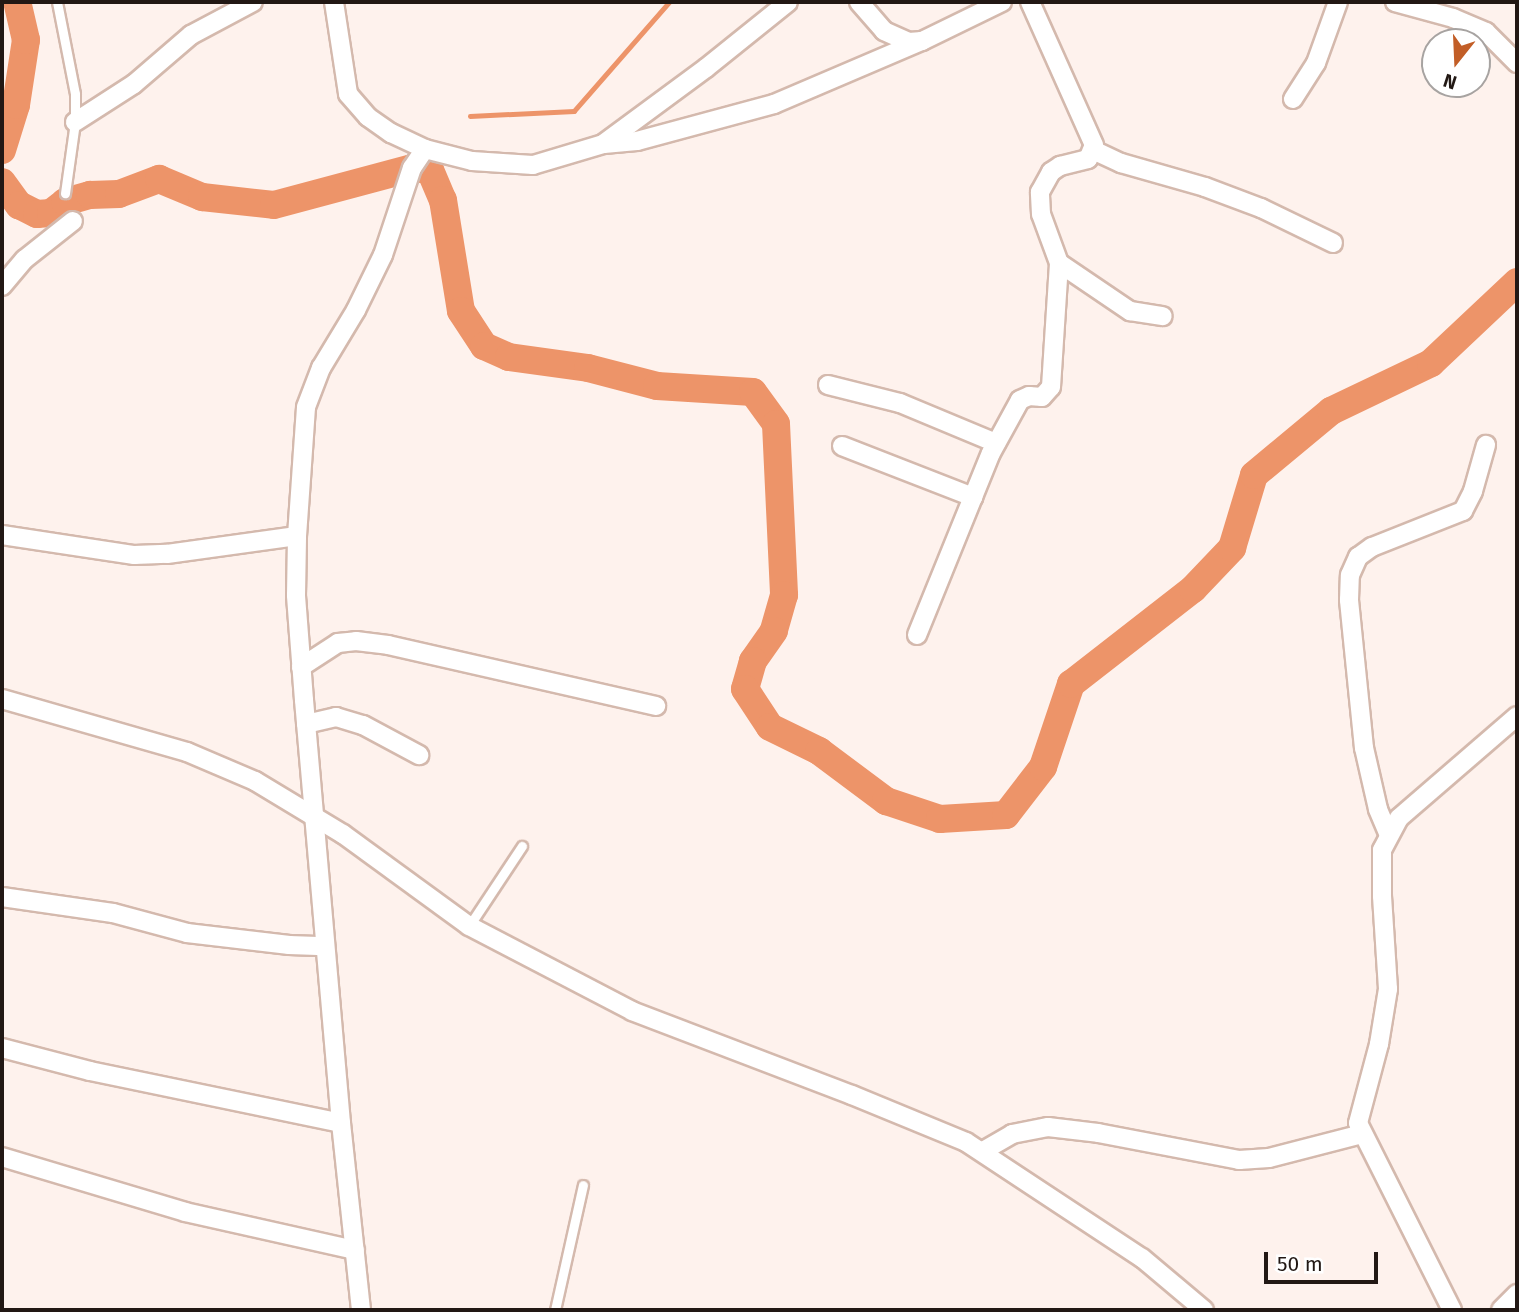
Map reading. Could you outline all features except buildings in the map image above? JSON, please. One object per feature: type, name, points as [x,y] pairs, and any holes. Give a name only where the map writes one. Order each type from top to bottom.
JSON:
[{"type":"street","points":[[75,122],[92,108],[134,84],[191,35],[218,18],[253,2]]},
{"type":"street","points":[[334,2],[348,94],[368,117],[391,134],[425,149],[471,161],[533,165],[603,144],[637,141],[774,104],[922,41],[1002,2]]},
{"type":"street","points":[[603,144],[706,68],[788,2]]},
{"type":"street","points":[[859,2],[884,31],[895,39],[922,41]]},
{"type":"street","points":[[917,635],[996,443],[1020,400],[1042,397],[1051,387],[1059,263],[1041,214],[1040,192],[1051,172],[1060,166],[1084,161],[1093,150],[1092,141],[1062,79],[1042,22],[1030,2]]},
{"type":"street","points":[[1293,99],[1316,63],[1338,2]]},
{"type":"street","points":[[1395,2],[1416,5],[1486,32],[1517,63]]},
{"type":"street","points":[[361,1310],[341,1123],[301,667],[297,536],[306,407],[321,368],[356,310],[383,255],[412,168],[425,149]]},
{"type":"street","points":[[1093,150],[1121,163],[1205,187],[1261,208],[1333,243]]},
{"type":"street","points":[[2,286],[25,259],[73,221]]},
{"type":"street","points":[[1059,263],[1130,311],[1163,317]]},
{"type":"street","points":[[828,386],[900,403],[996,443]]},
{"type":"street","points":[[1388,833],[1378,808],[1364,748],[1350,575],[1358,557],[1371,547],[1463,511],[1473,491],[1486,445]]},
{"type":"street","points":[[842,446],[973,497]]},
{"type":"street","points":[[2,534],[134,555],[167,554],[297,536]]},
{"type":"street","points":[[301,667],[338,643],[356,641],[388,645],[656,705]]},
{"type":"street","points":[[2,699],[187,751],[256,781],[314,815],[469,926],[632,1012],[865,1100],[983,1151],[1142,1258],[1204,1310]]},
{"type":"street","points":[[1452,1310],[1408,1217],[1362,1134],[1359,1112],[1379,1044],[1388,989],[1382,850],[1388,833],[1399,818],[1517,716]]},
{"type":"street","points":[[306,724],[336,717],[363,725],[419,755]]},
{"type":"street","points":[[2,897],[113,914],[187,933],[289,945],[325,946]]},
{"type":"street","points":[[2,1048],[90,1071],[341,1123]]},
{"type":"street","points":[[983,1151],[1012,1134],[1048,1127],[1098,1133],[1238,1160],[1269,1158],[1362,1134]]},
{"type":"street","points":[[2,1157],[185,1212],[355,1250]]},
{"type":"street","points":[[1501,1310],[1517,1294]]},
{"type":"lane","points":[[57,2],[75,94],[75,122],[65,193]]},
{"type":"lane","points":[[469,926],[522,846]]},
{"type":"lane","points":[[555,1310],[583,1185]]},
{"type":"waterway","points":[[2,150],[16,105],[26,40],[17,2]]},
{"type":"waterway","points":[[470,116],[574,111],[669,2]]},
{"type":"waterway","points":[[2,182],[19,205],[37,214],[51,213],[65,202],[90,195],[119,194],[159,179],[202,197],[274,205],[412,168],[430,170],[443,200],[461,311],[484,346],[509,357],[588,368],[657,386],[753,392],[776,424],[784,595],[774,631],[753,661],[745,689],[770,727],[819,751],[886,801],[940,819],[1006,815],[1043,767],[1071,684],[1193,589],[1232,548],[1254,475],[1331,411],[1431,363],[1517,282]]}]
